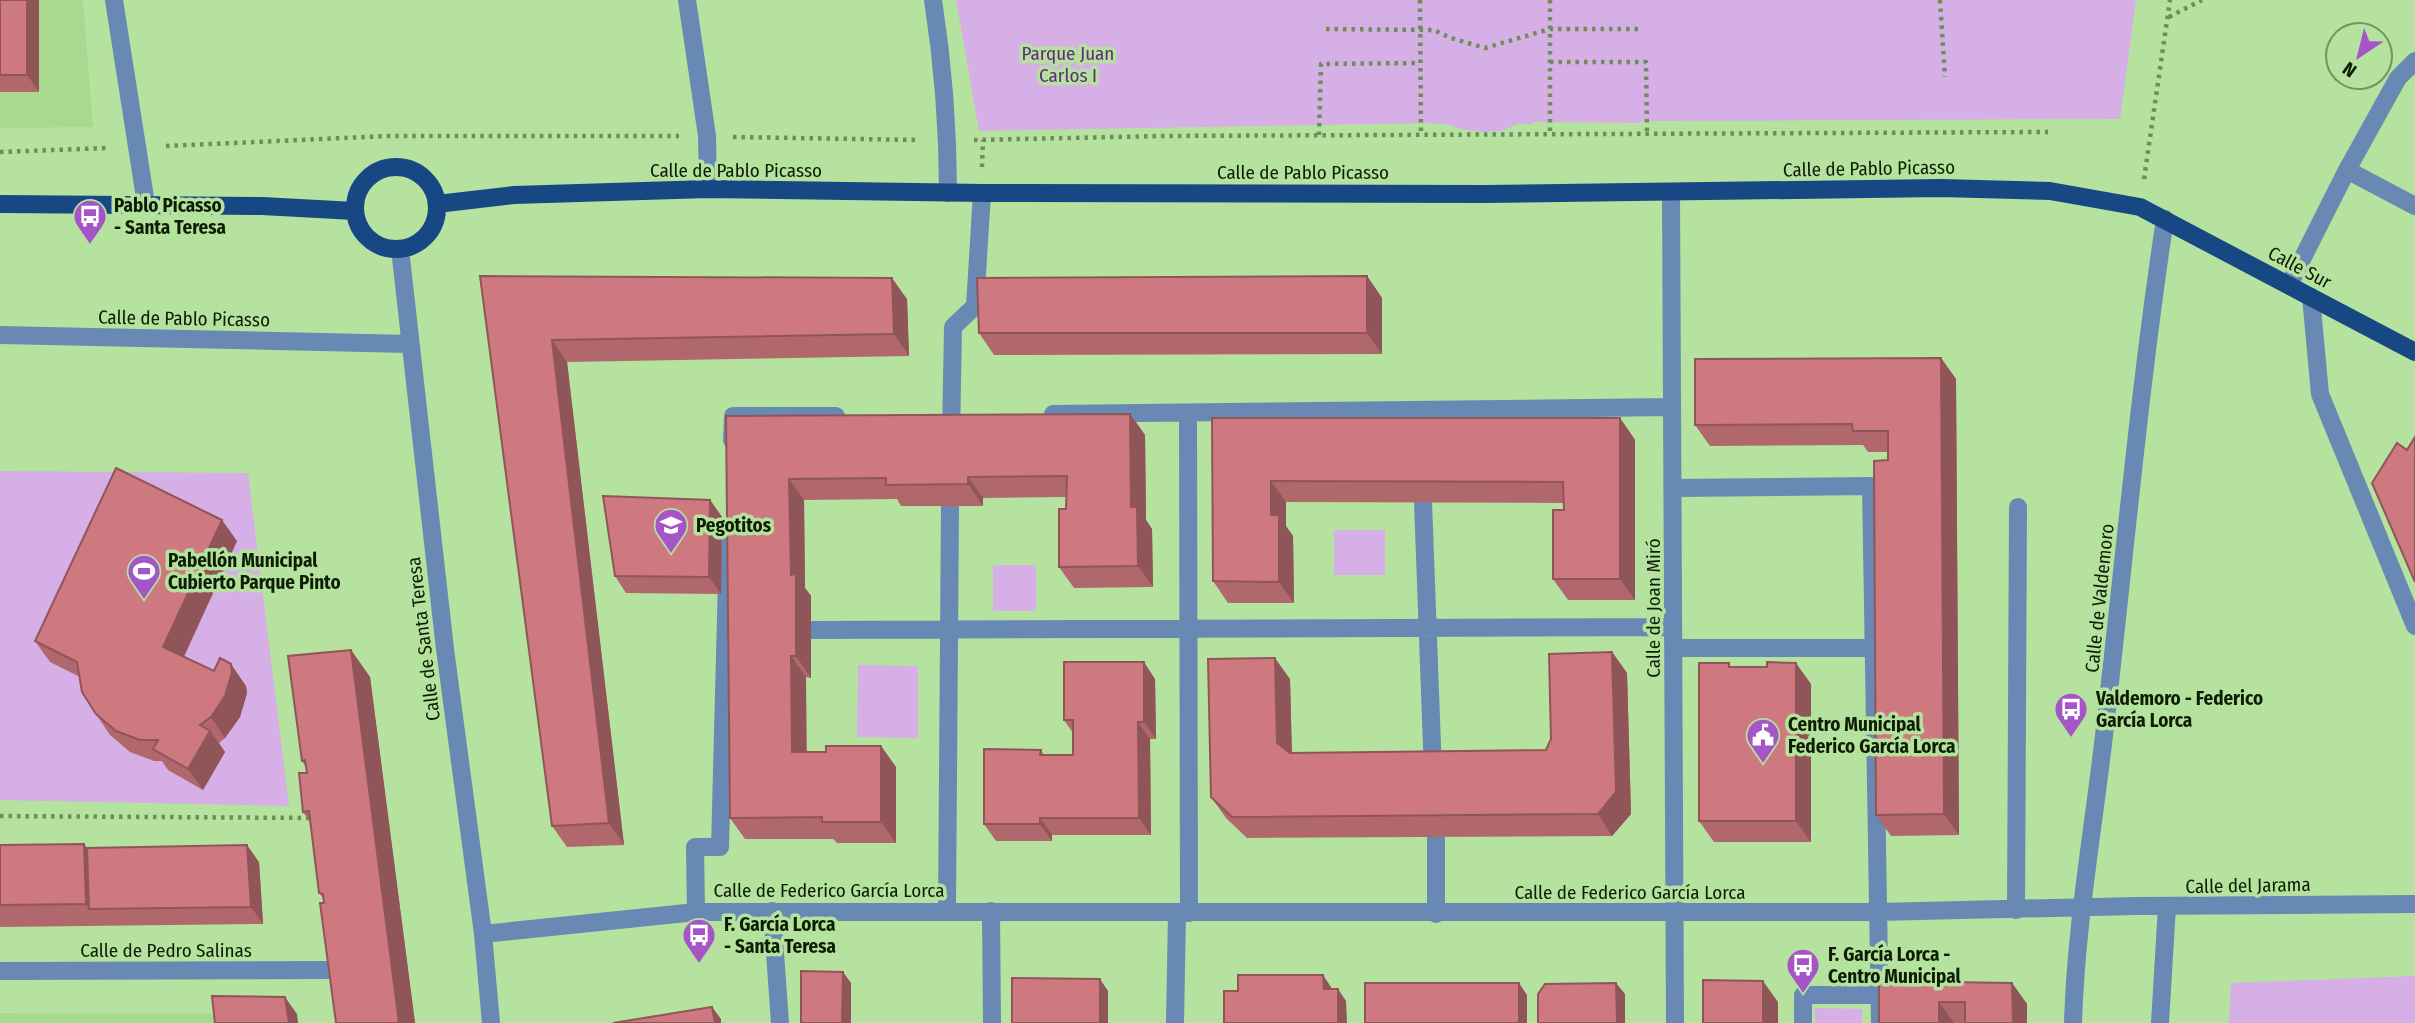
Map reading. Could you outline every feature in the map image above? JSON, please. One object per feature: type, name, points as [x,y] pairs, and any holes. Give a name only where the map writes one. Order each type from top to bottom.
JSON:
[{"type":"main road","points":[[399,167],[424,179],[437,204],[431,229],[423,239],[400,249],[387,248],[365,235],[358,224],[355,211],[356,197],[373,174],[399,167]]},
{"type":"main road","name":"Calle de Pablo Picasso","points":[[437,204],[514,195],[708,189],[982,193],[1671,192],[1941,188],[2050,191],[2140,206],[2165,219]]},
{"type":"main road","points":[[0,204],[262,206],[355,211]]},
{"type":"main road","name":"Calle Sur","points":[[2165,219],[2415,352]]},
{"type":"street","points":[[114,0],[146,204]]},
{"type":"street","points":[[687,0],[707,136],[708,189]]},
{"type":"street","points":[[933,0],[941,50],[948,141],[948,193]]},
{"type":"street","points":[[2289,285],[2347,170],[2398,78],[2415,61]]},
{"type":"street","points":[[2347,170],[2415,206]]},
{"type":"street","name":"Calle de Joan Miró","points":[[1671,192],[1675,1023]]},
{"type":"street","points":[[951,436],[953,327],[975,306],[982,193]]},
{"type":"street","name":"Calle de Valdemoro","points":[[2073,1023],[2082,907],[2165,219]]},
{"type":"street","name":"Calle de Santa Teresa","points":[[400,249],[445,649],[483,934],[492,1023]]},
{"type":"street","points":[[2311,297],[2320,394],[2415,626]]},
{"type":"street","name":"Calle de Pablo Picasso","points":[[0,335],[410,344]]},
{"type":"street","points":[[1035,414],[1672,407]]},
{"type":"street","points":[[1419,410],[1420,430]]},
{"type":"street","points":[[1175,1023],[1183,913],[1188,629],[1188,413]]},
{"type":"street","points":[[732,456],[733,416],[856,415]]},
{"type":"street","points":[[1673,488],[1871,486],[1880,1023]]},
{"type":"street","points":[[1423,502],[1433,773]]},
{"type":"street","points":[[947,911],[950,505]]},
{"type":"street","points":[[2016,910],[2018,507]]},
{"type":"street","points":[[696,912],[695,848],[720,847],[734,630],[729,523]]},
{"type":"street","points":[[811,630],[1673,627]]},
{"type":"street","points":[[1674,648],[1874,648]]},
{"type":"street","points":[[1436,837],[1436,914]]},
{"type":"street","name":"Calle del Jarama","points":[[2082,907],[2415,904]]},
{"type":"street","points":[[2160,1023],[2167,906]]},
{"type":"street","name":"Calle de Federico García Lorca","points":[[483,934],[696,912],[1436,914],[1878,912],[2082,907]]},
{"type":"street","points":[[772,911],[780,1023]]},
{"type":"street","points":[[991,911],[992,1023]]},
{"type":"street","name":"Calle de Pedro Salinas","points":[[0,971],[332,970]]},
{"type":"street","points":[[1803,1023],[1803,996],[1879,995]]},
{"type":"path","points":[[1420,0],[1421,135]]},
{"type":"path","points":[[1550,0],[1550,134]]},
{"type":"path","points":[[1940,0],[1945,77]]},
{"type":"path","points":[[2140,206],[2170,0]]},
{"type":"path","points":[[2168,17],[2202,0]]},
{"type":"path","points":[[1326,29],[1434,30],[1485,48],[1550,29],[1643,29]]},
{"type":"path","points":[[1550,62],[1646,62],[1647,134]]},
{"type":"path","points":[[1319,135],[1321,64],[1420,63]]},
{"type":"path","points":[[0,152],[388,135],[707,136],[948,141],[1319,135],[2048,132]]},
{"type":"path","points":[[0,816],[314,818]]},
{"type":"shaded area","points":[[0,0],[83,0],[93,127],[0,128]]},
{"type":"shaded area","points":[[0,1013],[297,1014],[298,1023],[0,1023]]},
{"type":"green space","name":"Parque Juan Carlos I","points":[[956,0],[2136,0],[2120,119],[1533,122],[1517,124],[1502,131],[1483,132],[1432,123],[979,131]]},
{"type":"green space","points":[[0,471],[248,473],[289,806],[0,800]]},
{"type":"green space","points":[[1334,530],[1385,530],[1385,575],[1334,575]]},
{"type":"green space","points":[[993,565],[1036,565],[1036,611],[993,611]]},
{"type":"green space","points":[[858,665],[918,666],[918,738],[857,737]]},
{"type":"green space","points":[[2415,976],[2415,1023],[2229,1023],[2231,983]]},
{"type":"green space","points":[[1815,1008],[1862,1009],[1862,1023],[1815,1023]]},
{"type":"building","points":[[0,0],[27,0],[27,75],[0,75]]},
{"type":"building","points":[[480,276],[892,278],[894,334],[552,340],[609,823],[552,826]]},
{"type":"building","points":[[1367,276],[1367,333],[979,333],[977,278]]},
{"type":"building","points":[[1941,358],[1944,814],[1876,815],[1874,461],[1888,460],[1888,431],[1853,431],[1852,424],[1695,425],[1695,359]]},
{"type":"building","points":[[1130,414],[1131,507],[1137,507],[1138,566],[1059,567],[1059,509],[1066,509],[1067,476],[968,477],[968,484],[886,485],[886,478],[789,479],[791,575],[796,574],[796,656],[791,656],[792,752],[826,752],[826,746],[881,746],[881,822],[822,822],[822,817],[730,818],[726,416]]},
{"type":"building","points":[[1212,418],[1620,418],[1620,579],[1553,579],[1553,510],[1564,510],[1563,482],[1271,481],[1271,515],[1279,515],[1279,582],[1213,581]]},
{"type":"building","points":[[2415,437],[2415,582],[2372,483],[2397,443],[2407,450]]},
{"type":"building","name":"Pabellón Municipal Cubierto Parque Pinto","points":[[116,468],[222,520],[163,647],[214,671],[220,658],[231,664],[232,672],[225,696],[211,717],[200,725],[210,731],[188,769],[153,749],[158,740],[140,740],[116,731],[96,714],[82,692],[77,662],[35,641]]},
{"type":"building","name":"Pegotitos","points":[[603,496],[710,500],[709,577],[615,576]]},
{"type":"building","points":[[351,650],[399,1023],[336,1023],[320,903],[324,903],[323,894],[319,893],[309,811],[303,812],[299,773],[307,773],[305,760],[302,761],[288,656]]},
{"type":"building","points":[[1612,652],[1616,792],[1598,814],[1232,817],[1211,797],[1208,659],[1275,658],[1277,743],[1290,753],[1546,750],[1551,739],[1549,654]]},
{"type":"building","points":[[1064,662],[1144,662],[1144,722],[1138,722],[1139,818],[1040,818],[1040,824],[984,824],[984,749],[1041,750],[1040,755],[1073,755],[1073,720],[1064,720]]},
{"type":"building","name":"Centro Municipal Federico García Lorca","points":[[1767,662],[1796,663],[1796,821],[1699,821],[1699,663],[1729,663],[1729,667],[1767,667]]},
{"type":"building","points":[[84,844],[86,904],[0,905],[0,845]]},
{"type":"building","points":[[247,845],[251,907],[89,909],[87,848]]},
{"type":"building","points":[[801,971],[843,972],[842,1023],[801,1023]]},
{"type":"building","points":[[1238,975],[1323,975],[1324,989],[1338,989],[1338,1023],[1224,1023],[1224,991],[1238,991]]},
{"type":"building","points":[[1012,978],[1100,979],[1100,1023],[1012,1023]]},
{"type":"building","points":[[1703,980],[1763,981],[1763,1023],[1703,1023]]},
{"type":"building","points":[[1879,981],[2012,983],[2013,1023],[1965,1023],[1965,1002],[1939,1002],[1939,1023],[1879,1023]]},
{"type":"building","points":[[1365,983],[1519,983],[1519,1023],[1365,1023]]},
{"type":"building","points":[[1616,983],[1617,1023],[1538,1023],[1538,994],[1545,984]]},
{"type":"building","points":[[212,996],[285,997],[289,1023],[215,1023]]},
{"type":"building","points":[[712,1007],[715,1023],[613,1023]]},
{"type":"place","name":"Pablo Picasso - Santa Teresa","points":[[90,246]]},
{"type":"place","name":"Pegotitos","points":[[671,555]]},
{"type":"place","name":"Pabellón Municipal Cubierto Parque Pinto","points":[[144,601]]},
{"type":"place","name":"Valdemoro - Federico García Lorca","points":[[2071,739]]},
{"type":"place","name":"Centro Municipal Federico García Lorca","points":[[1763,765]]},
{"type":"place","name":"F. García Lorca - Santa Teresa","points":[[699,965]]},
{"type":"place","name":"F. García Lorca - Centro Municipal","points":[[1803,995]]}]
